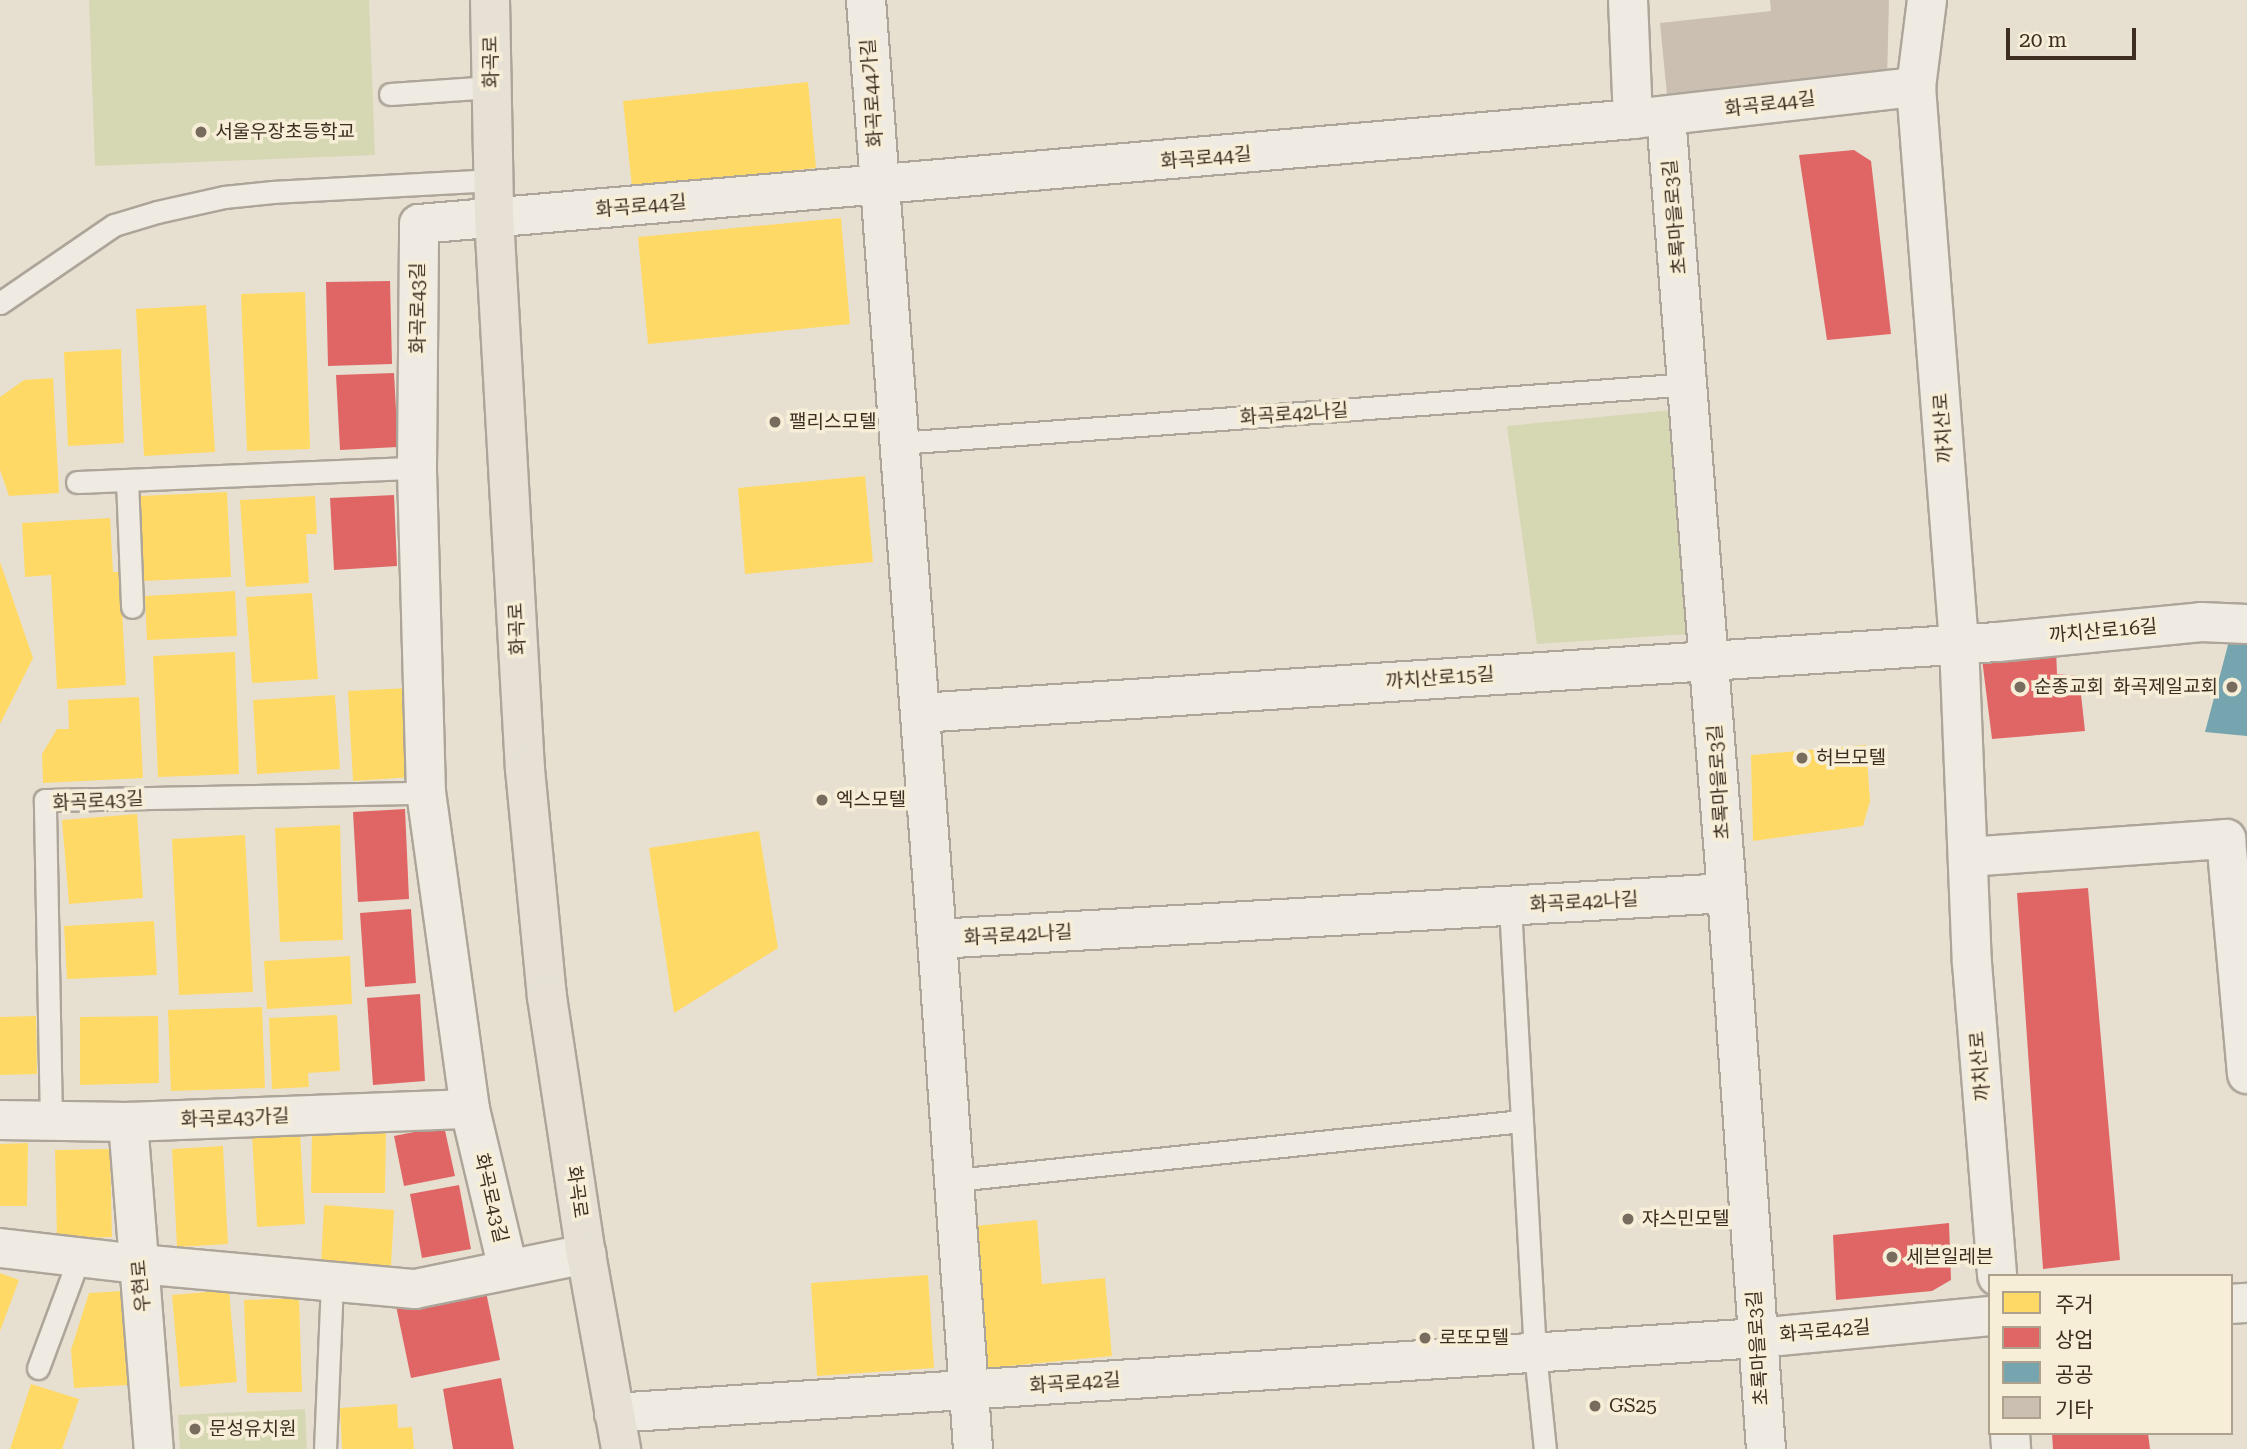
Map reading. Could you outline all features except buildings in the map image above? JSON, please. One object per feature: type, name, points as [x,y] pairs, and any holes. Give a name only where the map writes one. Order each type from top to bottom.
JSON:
[{"type":"main road","name":"화곡로","points":[[490,0],[494,199],[525,769],[547,997],[586,1254],[617,1431]]},
{"type":"street","name":"화곡로44가길","points":[[866,0],[879,187]]},
{"type":"street","name":"초록마을로3길","points":[[1628,0],[1649,118],[1689,384],[1766,1449]]},
{"type":"street","name":"까치산로","points":[[1927,0],[1916,87],[1959,643],[1972,963],[1997,1274]]},
{"type":"street","name":"화곡로44길","points":[[494,199],[879,187],[1649,118],[1916,87]]},
{"type":"street","name":"화곡로42나길","points":[[879,187],[971,1389],[973,1449]]},
{"type":"street","name":"화곡로43길","points":[[494,199],[419,224],[417,468],[426,793],[470,1109],[508,1269]]},
{"type":"street","name":"까치산로16길","points":[[1959,643],[2201,622],[2247,624]]},
{"type":"street","name":"까치산로15길","points":[[920,713],[1959,643]]},
{"type":"street","points":[[1968,857],[2226,839],[2247,1074]]},
{"type":"street","name":"화곡로42나길","points":[[937,939],[1727,893]]},
{"type":"street","name":"화곡로43가길","points":[[0,1120],[128,1122],[470,1109]]},
{"type":"street","name":"우현로","points":[[128,1122],[154,1449]]},
{"type":"street","points":[[0,1248],[139,1264],[415,1289],[586,1254]]},
{"type":"street","name":"화곡로42길","points":[[617,1431],[971,1389],[1758,1338],[1988,1316]]},
{"type":"lane","points":[[390,94],[492,87]]},
{"type":"lane","points":[[0,303],[114,225],[224,197],[273,192],[494,199]]},
{"type":"lane","name":"화곡로42나길","points":[[899,443],[1689,384]]},
{"type":"lane","points":[[77,482],[417,468]]},
{"type":"lane","points":[[127,480],[132,607]]},
{"type":"lane","name":"화곡로43길","points":[[51,1121],[45,800],[426,793]]},
{"type":"lane","points":[[1510,906],[1535,1353],[1545,1449]]},
{"type":"lane","points":[[955,1180],[1522,1121]]},
{"type":"lane","points":[[38,1368],[79,1258]]},
{"type":"lane","points":[[325,1449],[332,1282]]},
{"type":"green space","points":[[89,0],[369,0],[375,155],[95,166]]},
{"type":"green space","points":[[1672,410],[1689,634],[1537,644],[1507,426]]},
{"type":"green space","points":[[305,1409],[307,1449],[180,1449],[178,1415]]},
{"type":"place","name":"서울우장초등학교","points":[[201,132]]},
{"type":"place","name":"팰리스모텔","points":[[775,422]]},
{"type":"place","name":"순종교회","points":[[2020,687]]},
{"type":"place","name":"화곡제일교회","points":[[2232,687]]},
{"type":"place","name":"허브모텔","points":[[1802,758]]},
{"type":"place","name":"엑스모텔","points":[[822,800]]},
{"type":"place","name":"쟈스민모텔","points":[[1628,1219]]},
{"type":"place","name":"세븐일레븐","points":[[1892,1257]]},
{"type":"place","name":"로또모텔","points":[[1425,1338]]},
{"type":"place","name":"GS25","points":[[1595,1406]]},
{"type":"place","name":"문성유치원","points":[[195,1429]]}]
